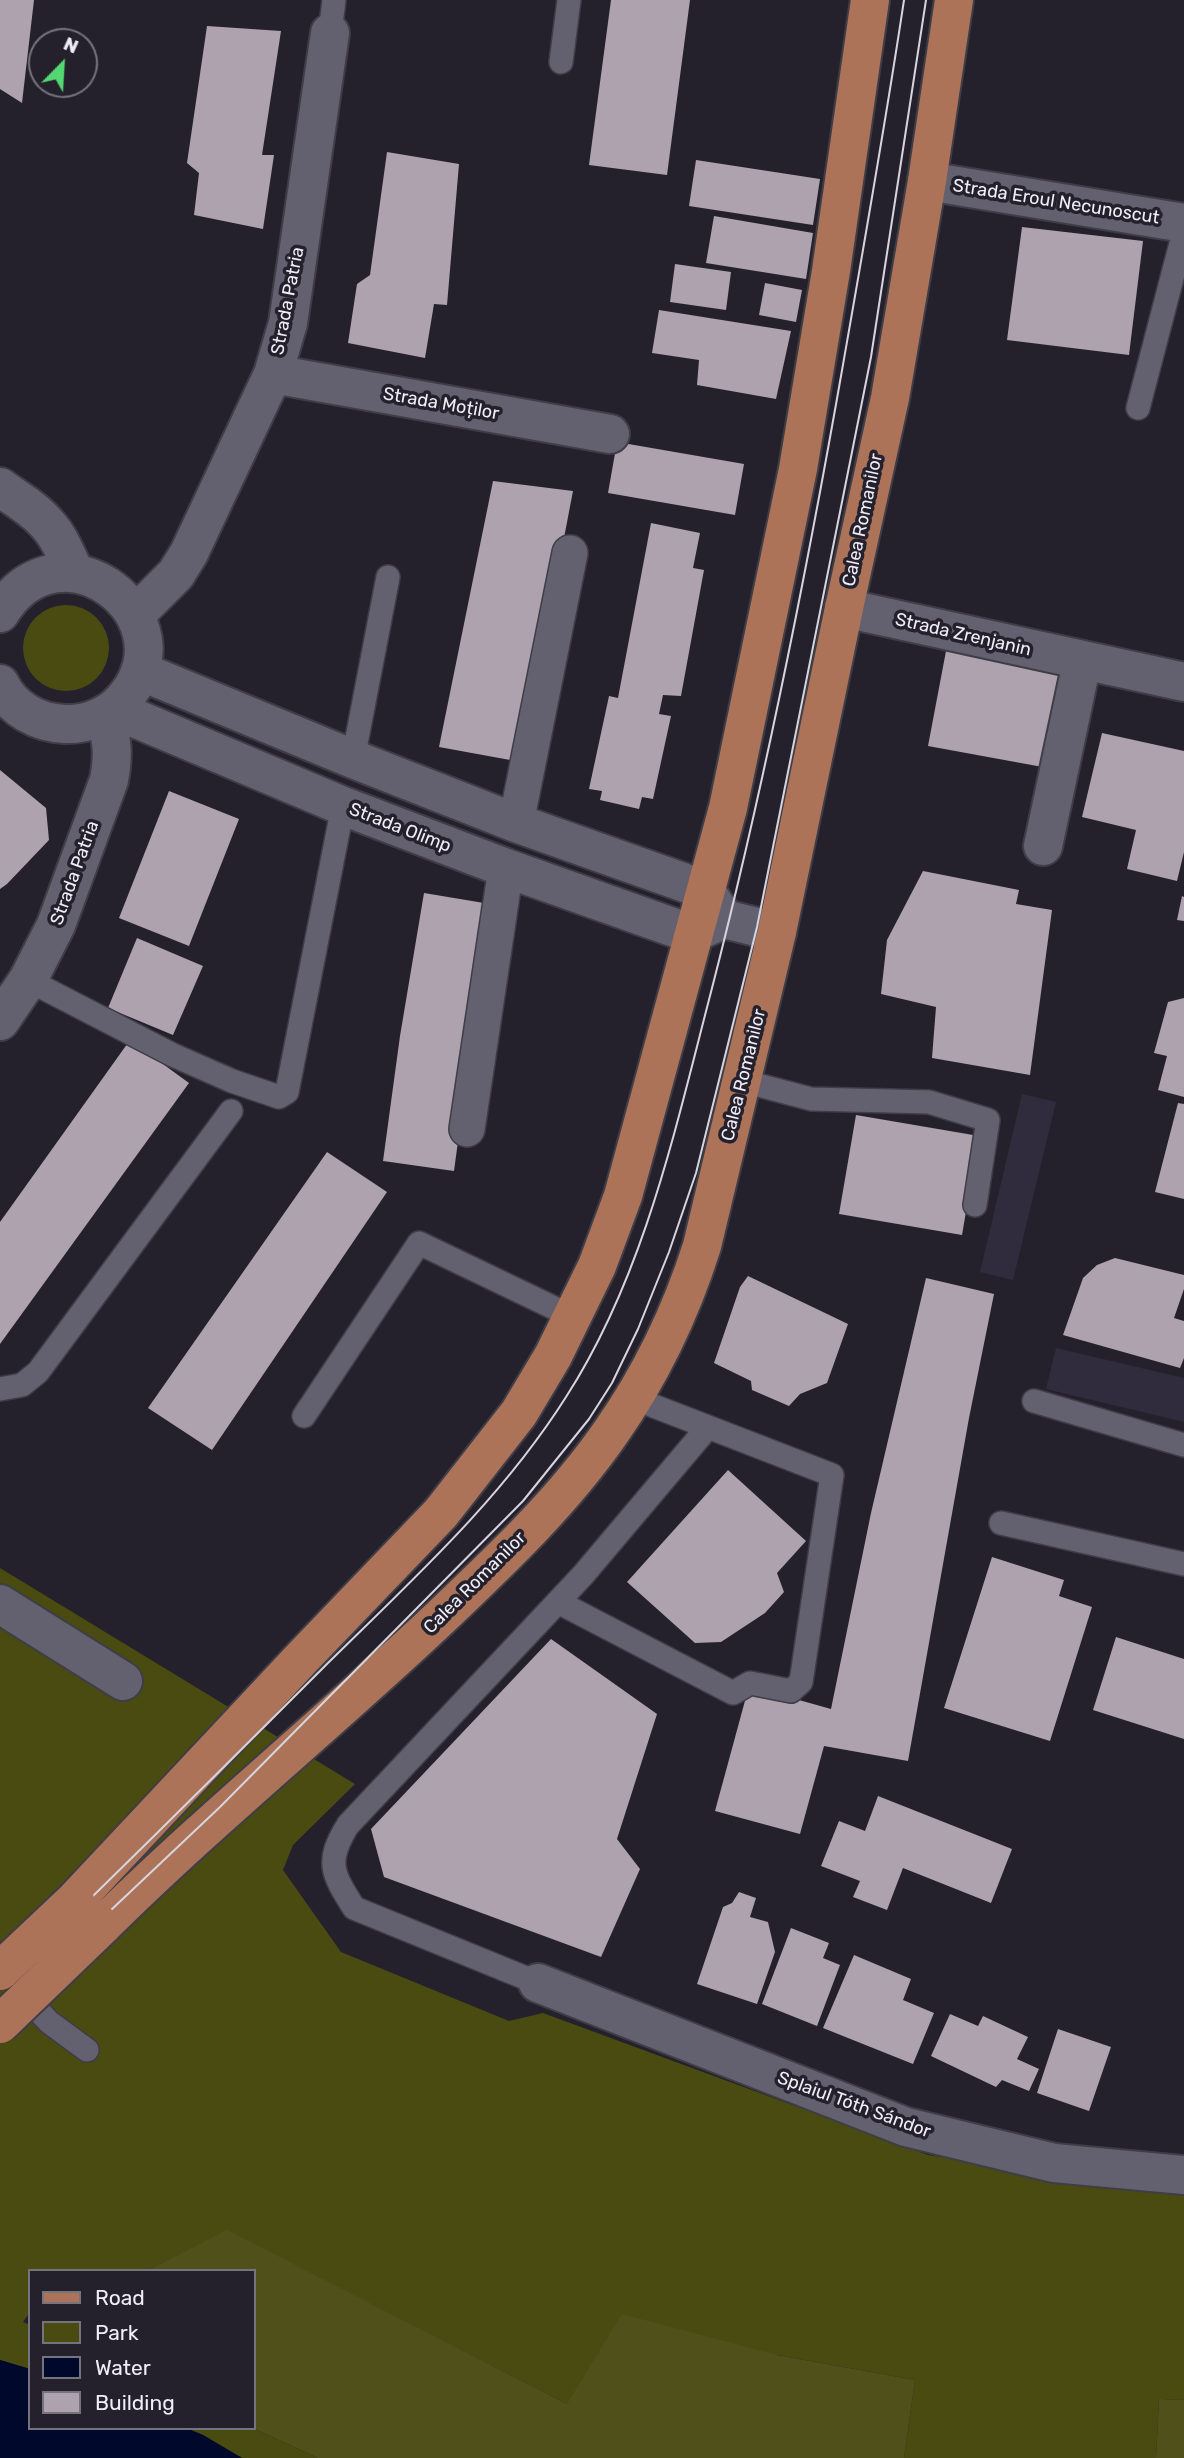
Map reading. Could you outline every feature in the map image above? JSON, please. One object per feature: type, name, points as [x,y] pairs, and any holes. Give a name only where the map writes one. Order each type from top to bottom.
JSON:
[{"type":"main road","points":[[0,1971],[75,1900],[441,1513],[519,1413],[573,1317],[597,1266],[622,1196],[707,914],[788,527],[819,269],[870,0]]},
{"type":"main road","name":"Calea Romanilor","points":[[0,2024],[154,1875],[399,1657],[489,1571],[584,1469],[633,1398],[673,1324],[702,1246],[777,932],[890,398],[954,0]]},
{"type":"street","name":"Strada Patria","points":[[135,615],[176,574],[189,553],[273,374],[288,323],[332,16]]},
{"type":"street","name":"Strada Eroul Necunoscut","points":[[927,181],[1184,223]]},
{"type":"street","name":"Strada Moților","points":[[273,374],[610,434]]},
{"type":"street","points":[[0,487],[48,524],[75,573]]},
{"type":"street","points":[[516,823],[570,553]]},
{"type":"street","points":[[0,613],[7,601],[37,578],[55,573],[75,573],[111,586],[124,600],[135,615],[143,652],[140,671],[132,689],[109,712],[78,723],[49,723],[32,716],[16,705],[1,688]]},
{"type":"street","name":"Strada Zrenjanin","points":[[844,608],[1184,682]]},
{"type":"street","points":[[1043,846],[1083,662]]},
{"type":"street","points":[[140,671],[516,823],[707,914],[777,932]]},
{"type":"street","name":"Strada Patria","points":[[0,1021],[28,980],[57,925],[109,780],[113,756],[109,712]]},
{"type":"street","name":"Strada Olimp","points":[[109,712],[506,868],[707,914]]},
{"type":"street","points":[[467,1129],[506,868]]},
{"type":"street","points":[[0,1604],[123,1681]]},
{"type":"street","name":"Splaiul Tóth Sándor","points":[[538,1983],[906,2127],[1054,2163],[1184,2175]]},
{"type":"lane","points":[[561,62],[569,0]]},
{"type":"lane","points":[[1138,408],[1184,232]]},
{"type":"lane","points":[[353,759],[388,577]]},
{"type":"lane","points":[[28,980],[173,1055],[232,1081],[279,1097],[287,1091],[343,806]]},
{"type":"lane","points":[[743,1081],[811,1099],[929,1102],[988,1121],[975,1205]]},
{"type":"lane","points":[[0,1389],[22,1385],[38,1372],[231,1111]]},
{"type":"lane","points":[[304,1416],[419,1243],[573,1317]]},
{"type":"lane","points":[[558,1602],[733,1693],[750,1683],[791,1691],[801,1682],[832,1475],[633,1398]]},
{"type":"lane","points":[[1034,1401],[1184,1446]]},
{"type":"lane","points":[[538,1983],[354,1908],[340,1885],[332,1861],[335,1846],[348,1825],[583,1576],[708,1427]]},
{"type":"lane","points":[[1001,1523],[1184,1564]]},
{"type":"lane","points":[[0,1971],[49,2022],[87,2050]]},
{"type":"shaded area","points":[[1022,1094],[1056,1102],[1013,1280],[980,1272]]},
{"type":"shaded area","points":[[1056,1348],[1184,1378],[1184,1422],[1046,1389]]},
{"type":"shaded area","points":[[227,2230],[567,2404],[622,2314],[777,2355],[915,2380],[904,2458],[318,2458],[256,2429],[256,2269],[150,2269]]},
{"type":"shaded area","points":[[1159,2399],[1184,2400],[1184,2458],[1156,2458]]},
{"type":"green space","points":[[66,605],[83,608],[97,617],[106,631],[109,648],[106,665],[97,679],[83,688],[66,691],[49,688],[35,679],[26,665],[23,648],[26,631],[35,617],[49,608]]},
{"type":"green space","points":[[0,1568],[355,1784],[293,1845],[283,1870],[341,1952],[509,2021],[543,2013],[928,2155],[1184,2193],[1184,2400],[1159,2399],[1156,2458],[904,2458],[915,2380],[777,2355],[567,2404],[227,2231],[150,2269],[28,2269],[28,2315],[23,2322],[28,2324],[28,2368],[0,2360]]},
{"type":"green space","points":[[256,2429],[318,2458],[242,2458],[191,2430]]},
{"type":"water","points":[[0,2360],[28,2368],[28,2430],[191,2430],[242,2458],[0,2458]]},
{"type":"building","points":[[0,0],[34,0],[31,28],[28,28],[22,103],[0,89]]},
{"type":"building","points":[[611,0],[690,0],[667,175],[589,165]]},
{"type":"building","points":[[207,26],[281,31],[262,155],[274,155],[263,229],[194,215],[199,173],[187,163]]},
{"type":"building","points":[[387,152],[459,164],[447,305],[434,304],[425,358],[348,343],[357,284],[370,275]]},
{"type":"building","points":[[696,160],[820,179],[813,225],[689,206]]},
{"type":"building","points":[[714,216],[813,233],[806,279],[706,263]]},
{"type":"building","points":[[1022,227],[1143,241],[1129,355],[1007,340]]},
{"type":"building","points":[[675,264],[731,272],[726,310],[670,302]]},
{"type":"building","points":[[765,283],[802,290],[796,322],[759,315]]},
{"type":"building","points":[[659,310],[791,331],[776,399],[697,385],[699,360],[652,353]]},
{"type":"building","points":[[617,442],[744,464],[735,515],[608,493]]},
{"type":"building","points":[[493,481],[573,491],[521,762],[439,747]]},
{"type":"building","points":[[651,523],[700,533],[693,568],[704,570],[681,696],[663,695],[659,714],[671,716],[653,799],[642,797],[639,809],[600,800],[602,791],[589,789],[609,696],[618,698]]},
{"type":"building","points":[[946,651],[1065,674],[1048,768],[928,746]]},
{"type":"building","points":[[1102,733],[1184,751],[1184,852],[1177,881],[1127,869],[1136,830],[1082,817]]},
{"type":"building","points":[[0,770],[46,808],[49,840],[0,889]]},
{"type":"building","points":[[169,791],[239,819],[189,946],[119,918]]},
{"type":"building","points":[[923,871],[1019,890],[1016,904],[1052,910],[1030,1075],[932,1058],[936,1007],[881,994],[887,940]]},
{"type":"building","points":[[424,893],[490,904],[454,1171],[383,1161]]},
{"type":"building","points":[[1182,896],[1184,897],[1184,921],[1177,920]]},
{"type":"building","points":[[137,938],[203,966],[173,1035],[108,1008]]},
{"type":"building","points":[[1184,998],[1184,1097],[1158,1090],[1167,1056],[1154,1053],[1168,1002]]},
{"type":"building","points":[[130,1040],[189,1083],[0,1344],[0,1222]]},
{"type":"building","points":[[1178,1103],[1184,1104],[1184,1199],[1155,1192]]},
{"type":"building","points":[[856,1115],[979,1136],[962,1235],[839,1214]]},
{"type":"building","points":[[327,1152],[387,1192],[212,1450],[148,1408]]},
{"type":"building","points":[[1115,1258],[1184,1275],[1184,1289],[1174,1318],[1184,1321],[1184,1358],[1180,1368],[1063,1335],[1083,1278],[1097,1265]]},
{"type":"building","points":[[748,1276],[848,1324],[827,1383],[800,1394],[789,1406],[752,1390],[751,1381],[714,1363],[740,1287]]},
{"type":"building","points":[[926,1278],[994,1294],[969,1418],[908,1761],[824,1746],[800,1834],[715,1811],[749,1686],[831,1709],[871,1513]]},
{"type":"building","points":[[728,1470],[806,1541],[777,1573],[784,1592],[765,1613],[721,1642],[695,1643],[627,1582]]},
{"type":"building","points":[[992,1557],[1064,1580],[1059,1596],[1092,1607],[1050,1741],[944,1708]]},
{"type":"building","points":[[1116,1637],[1184,1659],[1184,1739],[1093,1710]]},
{"type":"building","points":[[551,1639],[657,1714],[617,1839],[640,1869],[601,1957],[384,1877],[371,1829]]},
{"type":"building","points":[[878,1796],[1012,1849],[991,1903],[903,1868],[887,1910],[853,1897],[860,1881],[821,1866],[839,1821],[865,1831]]},
{"type":"building","points":[[739,1892],[756,1898],[750,1917],[768,1922],[775,1952],[757,2004],[697,1984],[723,1907],[732,1903]]},
{"type":"building","points":[[791,1928],[829,1943],[823,1958],[840,1965],[817,2026],[762,2004]]},
{"type":"building","points":[[854,1955],[911,1979],[903,2000],[934,2013],[913,2064],[823,2028]]},
{"type":"building","points":[[950,2014],[978,2026],[983,2016],[1028,2037],[1017,2059],[1039,2069],[1029,2091],[1002,2080],[996,2087],[931,2056]]},
{"type":"building","points":[[1058,2029],[1111,2047],[1089,2111],[1037,2093]]},
{"type":"tram line","points":[[0,1986],[421,1571],[484,1505],[513,1471],[566,1397],[593,1351],[616,1302],[637,1252],[670,1149],[731,913],[767,756],[830,438],[904,0]]},
{"type":"tram line","points":[[0,2015],[220,1807],[523,1501],[589,1419],[612,1383],[638,1329],[669,1252],[696,1173],[757,927],[871,357],[926,0]]}]
